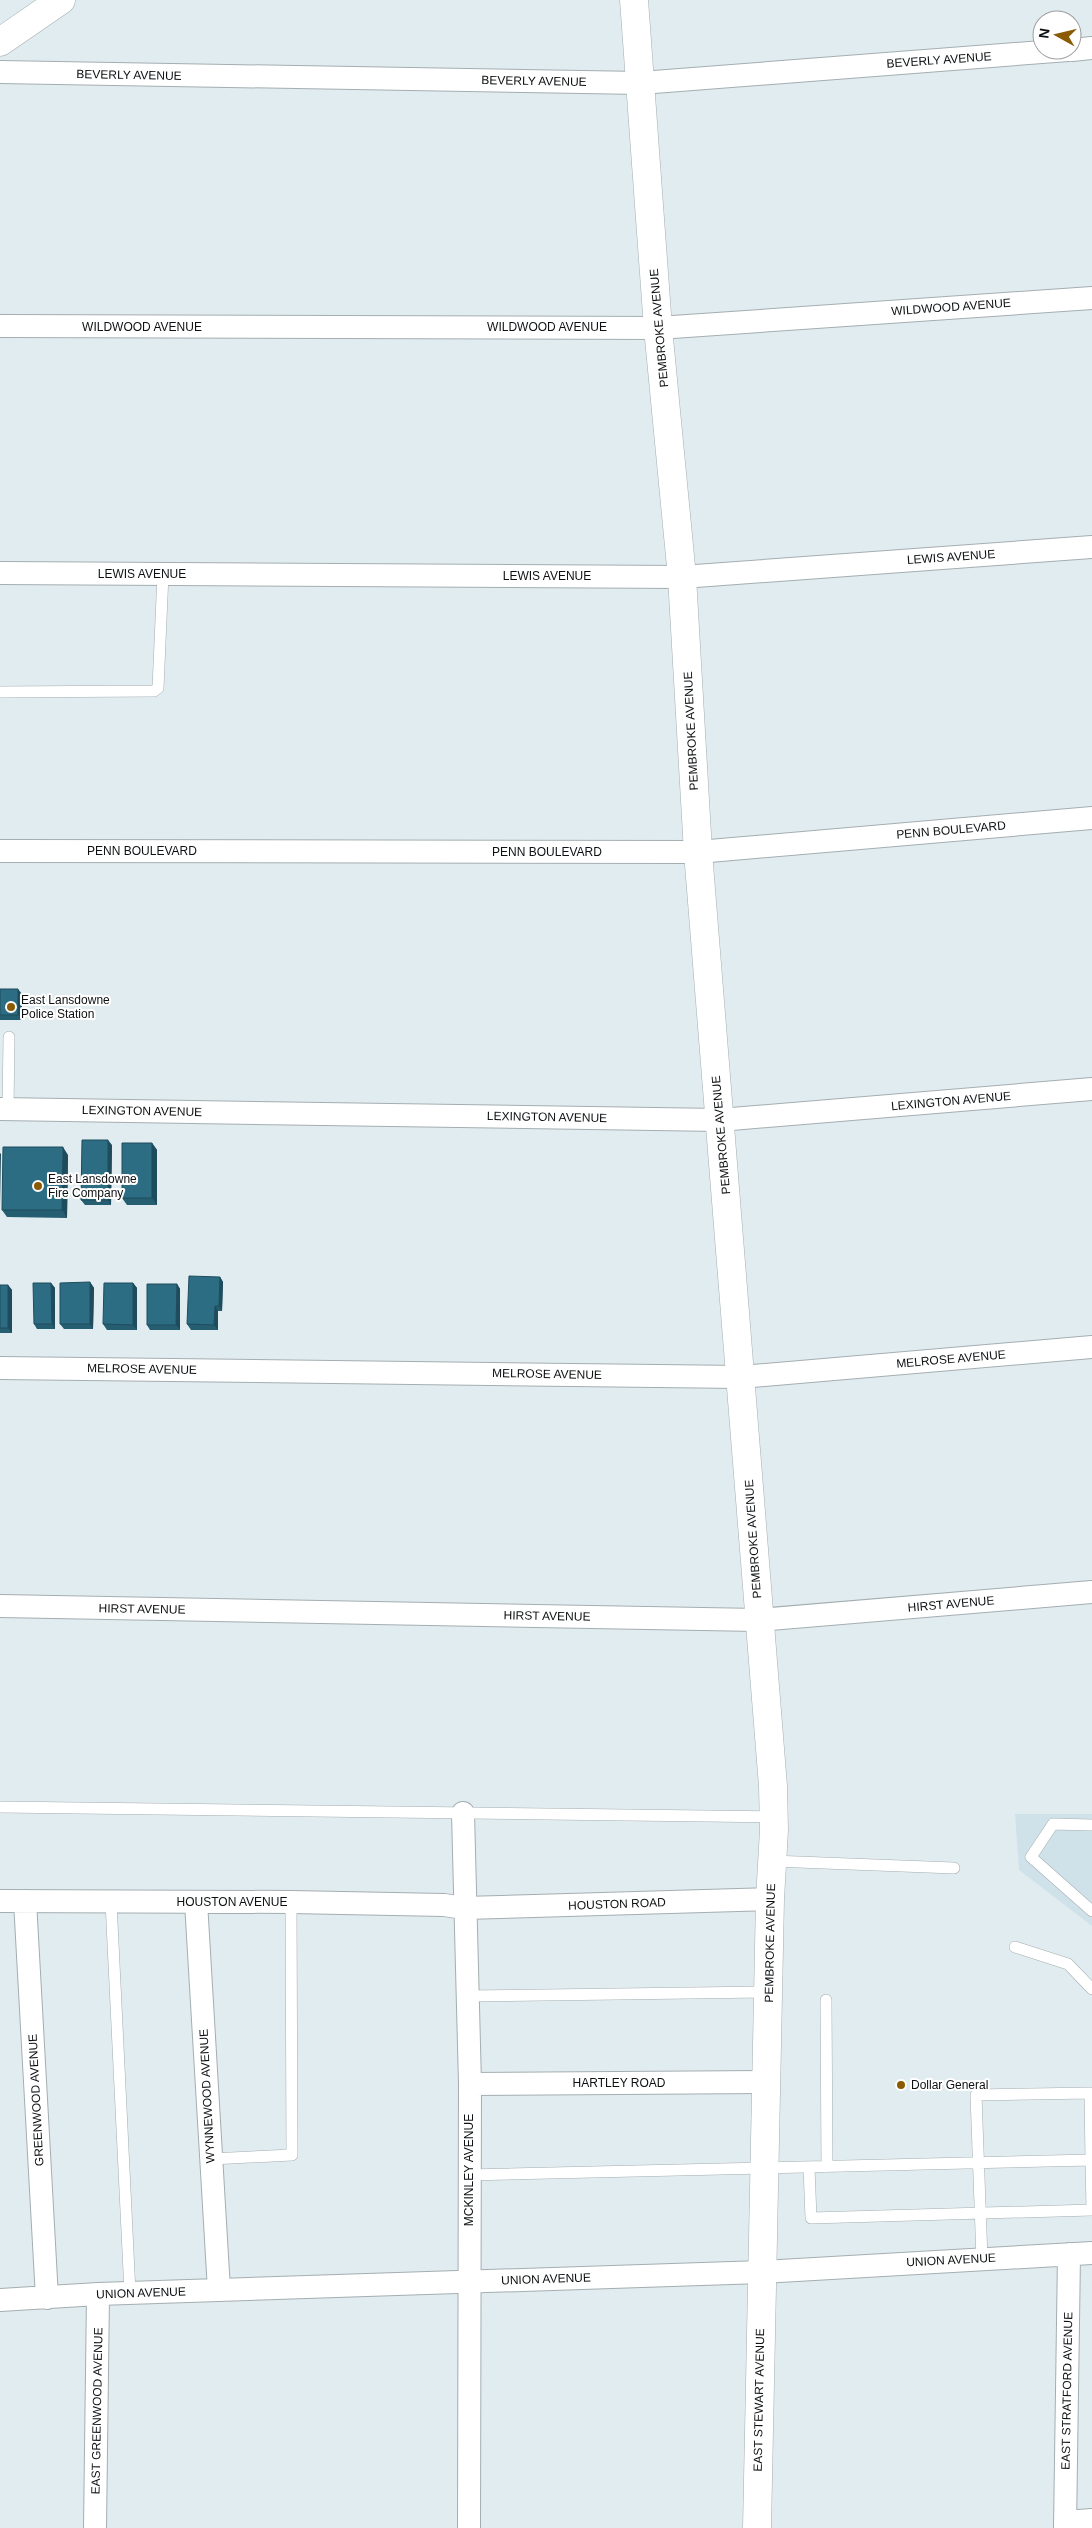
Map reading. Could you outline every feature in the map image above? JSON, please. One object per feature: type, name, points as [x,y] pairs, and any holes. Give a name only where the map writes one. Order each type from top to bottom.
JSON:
[{"type":"street","points":[[0,42],[34,9],[61,0]]},
{"type":"street","name":"PEMBROKE AVENUE","points":[[634,0],[658,328],[682,576],[698,852],[741,1376],[774,1817],[770,1900],[768,2082],[762,2272]]},
{"type":"street","name":"BEVERLY AVENUE","points":[[0,72],[641,83],[1032,53]]},
{"type":"street","name":"WILDWOOD AVENUE","points":[[0,326],[658,328],[1092,298]]},
{"type":"street","name":"LEWIS AVENUE","points":[[0,573],[682,576],[1092,547]]},
{"type":"street","name":"PENN BOULEVARD","points":[[0,851],[698,852],[1092,818]]},
{"type":"street","name":"LEXINGTON AVENUE","points":[[4,1109],[720,1120],[1092,1089]]},
{"type":"street","name":"MELROSE AVENUE","points":[[0,1368],[741,1376],[1092,1347]]},
{"type":"street","name":"HIRST AVENUE","points":[[0,1606],[758,1620],[1092,1592]]},
{"type":"street","name":"MCKINLEY AVENUE","points":[[463,1813],[470,2084],[469,2528]]},
{"type":"street","name":"HOUSTON ROAD","points":[[464,1908],[770,1900]]},
{"type":"street","name":"HOUSTON AVENUE","points":[[0,1901],[291,1902],[444,1905],[464,1908]]},
{"type":"street","name":"GREENWOOD AVENUE","points":[[25,1902],[46,2298]]},
{"type":"street","name":"WYNNEWOOD AVENUE","points":[[196,1902],[219,2290]]},
{"type":"street","name":"HARTLEY ROAD","points":[[470,2084],[768,2082]]},
{"type":"street","name":"UNION AVENUE","points":[[0,2300],[98,2294],[762,2272],[1092,2253]]},
{"type":"street","name":"EAST STRATFORD AVENUE","points":[[1065,2525],[1069,2254]]},
{"type":"street","name":"EAST STEWART AVENUE","points":[[757,2528],[762,2272]]},
{"type":"street","name":"EAST GREENWOOD AVENUE","points":[[95,2528],[98,2294]]},
{"type":"street","points":[[1065,2525],[1092,2520]]},
{"type":"lane","points":[[0,692],[154,691],[158,688],[163,574]]},
{"type":"lane","points":[[4,1109],[9,1037]]},
{"type":"lane","points":[[0,1807],[774,1817]]},
{"type":"lane","points":[[1092,1825],[1053,1824],[1031,1857],[1092,1911]]},
{"type":"lane","points":[[772,1861],[954,1868]]},
{"type":"lane","points":[[112,1902],[130,2293]]},
{"type":"lane","points":[[211,2159],[292,2154],[291,1902]]},
{"type":"lane","points":[[1015,1947],[1068,1964],[1092,1989]]},
{"type":"lane","points":[[467,1996],[769,1992]]},
{"type":"lane","points":[[826,2000],[827,2167]]},
{"type":"lane","points":[[809,2167],[811,2218],[982,2213],[1092,2210],[1091,2092],[976,2094],[982,2213],[982,2259]]},
{"type":"lane","points":[[469,2175],[1091,2160]]},
{"type":"shaded area","points":[[1015,1814],[1092,1814],[1092,1926],[1019,1870]]},
{"type":"building","name":"East Lansdowne Police Station","points":[[0,989],[18,989],[18,1015],[0,1015]]},
{"type":"building","points":[[82,1140],[108,1140],[108,1200],[81,1200]]},
{"type":"building","points":[[122,1143],[152,1143],[152,1198],[122,1198]]},
{"type":"building","name":"East Lansdowne Fire Company","points":[[3,1147],[63,1147],[62,1210],[2,1210]]},
{"type":"building","points":[[189,1276],[220,1277],[219,1306],[215,1306],[214,1325],[187,1324]]},
{"type":"building","points":[[90,1282],[90,1324],[60,1324],[60,1283]]},
{"type":"building","points":[[33,1283],[51,1283],[52,1324],[34,1324]]},
{"type":"building","points":[[104,1283],[133,1283],[133,1325],[103,1324]]},
{"type":"building","points":[[147,1284],[177,1284],[176,1325],[147,1325]]},
{"type":"building","points":[[0,1285],[8,1285],[8,1328],[0,1328]]},
{"type":"place","name":"East Lansdowne Police Station","points":[[11,1007]]},
{"type":"place","name":"East Lansdowne Fire Company","points":[[38,1186]]},
{"type":"place","name":"Dollar General","points":[[901,2085]]}]
